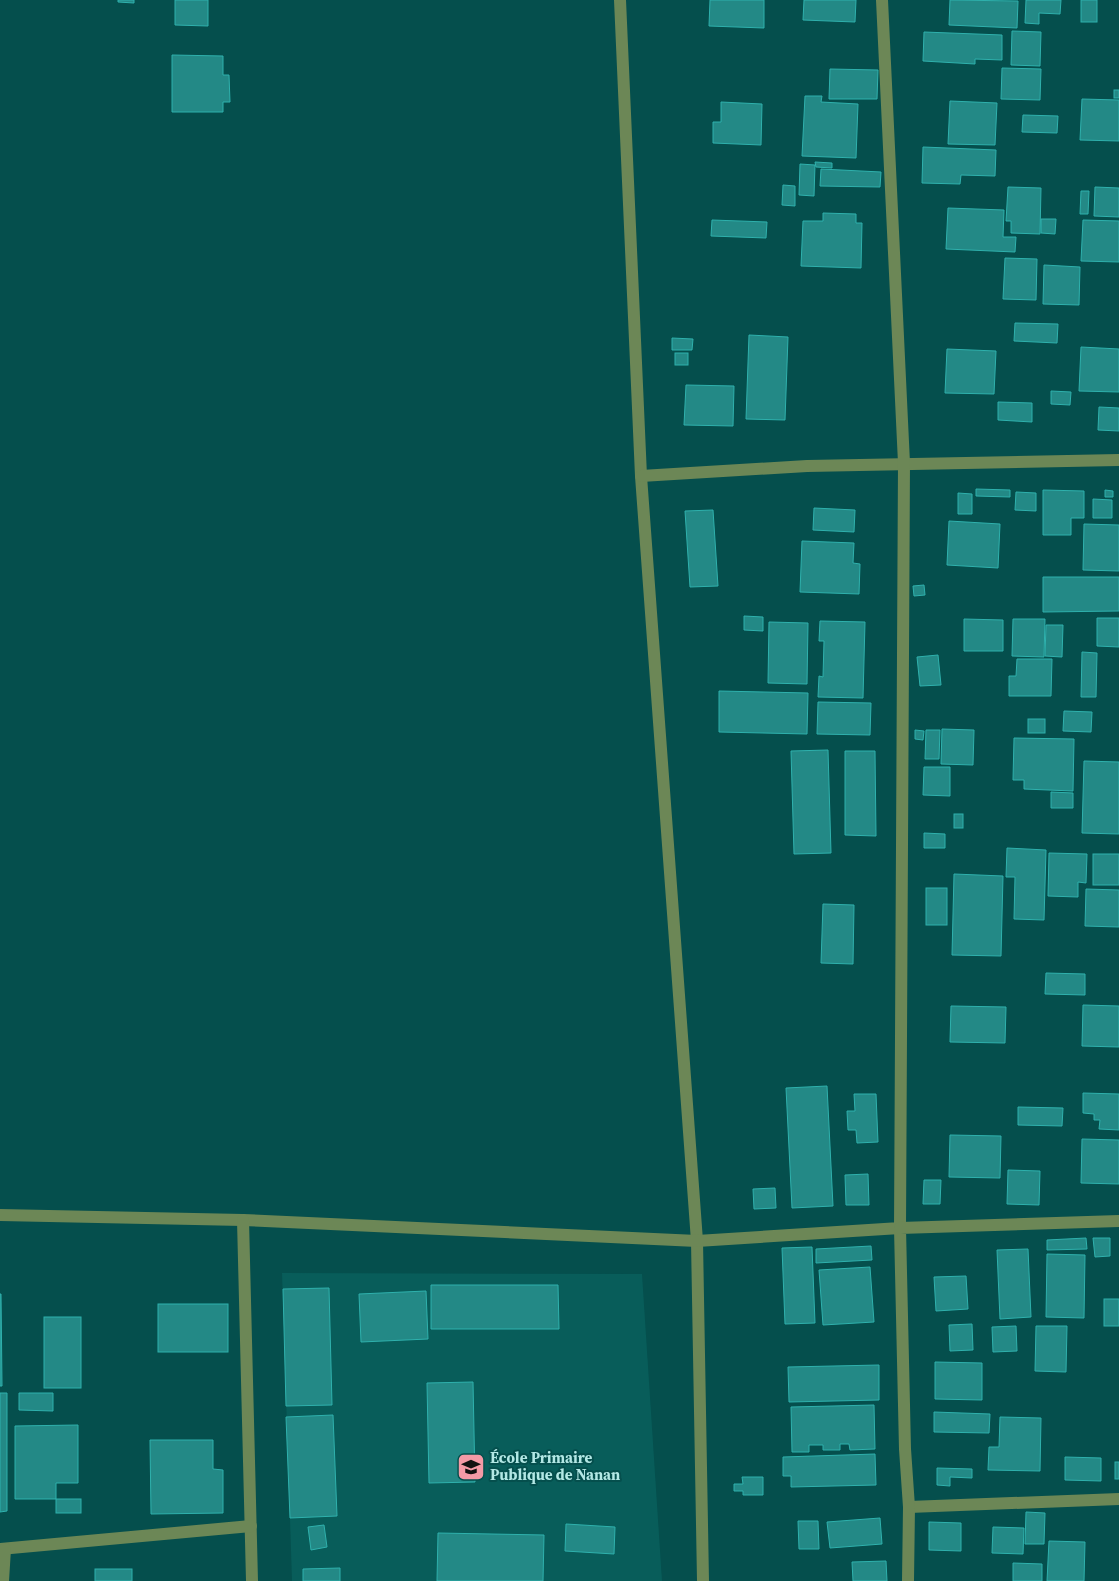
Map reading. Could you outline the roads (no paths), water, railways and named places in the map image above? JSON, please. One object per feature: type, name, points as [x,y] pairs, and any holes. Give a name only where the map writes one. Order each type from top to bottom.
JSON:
[{"type":"street","points":[[620,0],[641,476],[697,1241],[703,1581]]},
{"type":"street","points":[[882,0],[904,463],[900,1228],[905,1449],[909,1507],[908,1581]]},
{"type":"street","points":[[641,476],[807,466],[1119,460]]},
{"type":"street","points":[[0,1215],[243,1220],[697,1241],[900,1228],[1119,1220]]},
{"type":"street","points":[[243,1220],[252,1581]]},
{"type":"street","points":[[909,1507],[1119,1499]]},
{"type":"street","points":[[3,1581],[2,1549],[251,1526]]},
{"type":"place","name":"École Primaire Publique de Nanan","points":[[471,1467]]}]
